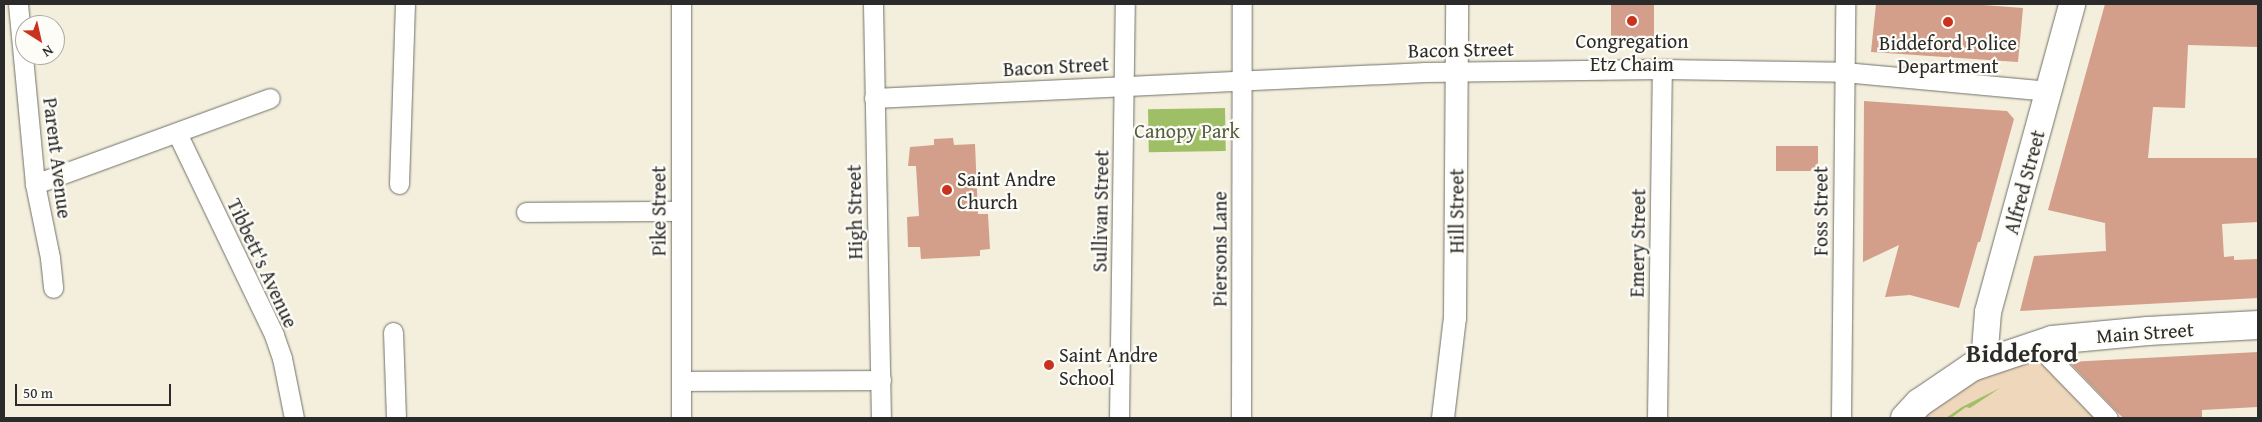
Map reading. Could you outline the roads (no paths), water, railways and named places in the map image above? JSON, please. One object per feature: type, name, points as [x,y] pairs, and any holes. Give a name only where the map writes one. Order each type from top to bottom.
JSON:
[{"type":"main road","name":"Alfred Street","points":[[1984,362],[1988,312],[2072,4]]},
{"type":"main road","name":"Main Street","points":[[1905,418],[1920,403],[1950,380],[1984,362],[2036,344],[2066,338],[2258,325]]},
{"type":"street","name":"Parent Avenue","points":[[18,4],[35,184],[50,258],[53,288]]},
{"type":"street","points":[[399,184],[405,4]]},
{"type":"street","name":"Pike Street","points":[[681,4],[681,418]]},
{"type":"street","name":"High Street","points":[[873,4],[881,418]]},
{"type":"street","name":"Sullivan Street","points":[[1119,418],[1125,4]]},
{"type":"street","name":"Piersons Lane","points":[[1241,418],[1242,4]]},
{"type":"street","name":"Hill Street","points":[[1443,418],[1455,318],[1457,4]]},
{"type":"street","name":"Foss Street","points":[[1841,418],[1845,4]]},
{"type":"street","name":"Bacon Street","points":[[874,98],[1456,71],[1662,69],[1844,72],[2049,91]]},
{"type":"street","name":"Emery Street","points":[[1656,418],[1662,69]]},
{"type":"street","points":[[35,184],[270,98]]},
{"type":"street","name":"Tibbett's Avenue","points":[[176,133],[274,336],[286,374],[294,418]]},
{"type":"street","points":[[526,212],[680,211]]},
{"type":"street","points":[[393,332],[396,418]]},
{"type":"street","points":[[2036,344],[2108,418]]},
{"type":"street","points":[[681,381],[881,380]]},
{"type":"place","name":"Congregation Etz Chaim","points":[[1632,21]]},
{"type":"place","name":"Biddeford Police Department","points":[[1948,22]]},
{"type":"place","name":"Saint Andre Church","points":[[947,190]]},
{"type":"place","name":"Saint Andre School","points":[[1049,365]]},
{"type":"district","name":"Biddeford","points":[[2022,353]]},
{"type":"park label","name":"Canopy Park","points":[[1187,130]]}]
